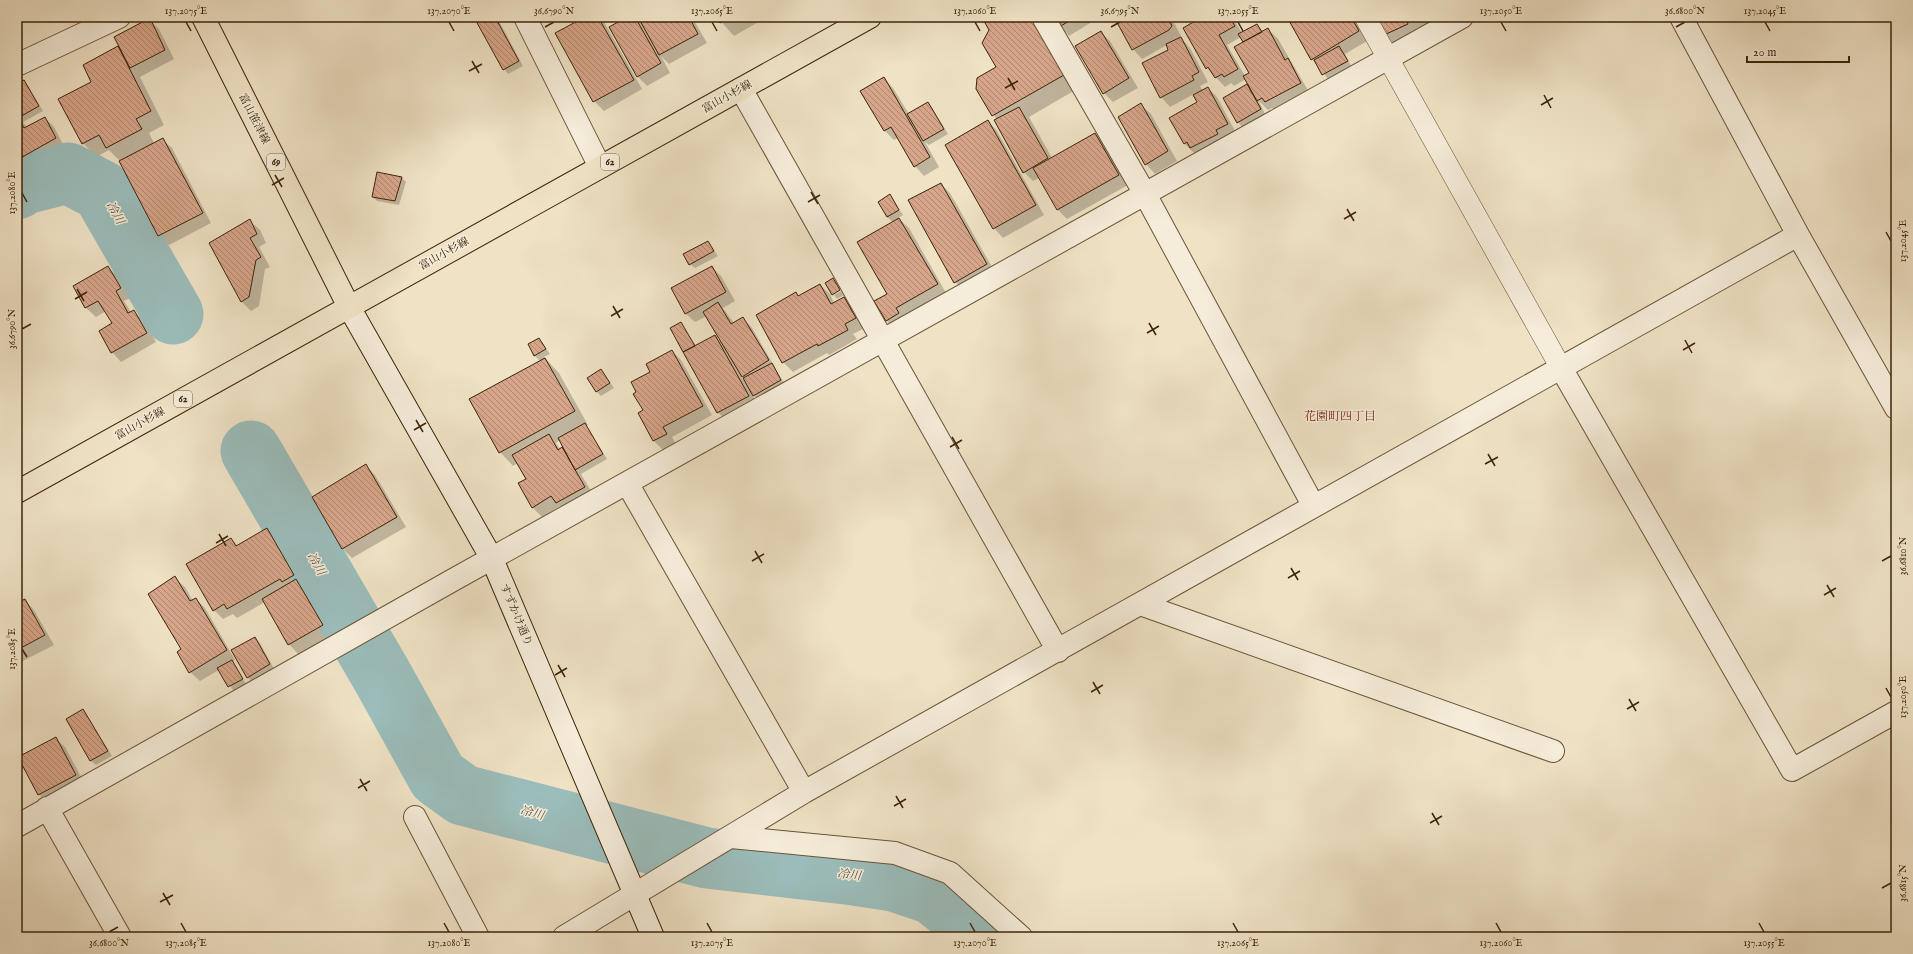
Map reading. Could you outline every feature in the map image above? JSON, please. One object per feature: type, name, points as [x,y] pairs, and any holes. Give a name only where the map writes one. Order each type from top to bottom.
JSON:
[{"type":"main road","name":"富山笹津線","points":[[203,17],[349,307]]},
{"type":"main road","name":"富山小杉線","points":[[17,492],[870,17]]},
{"type":"street","points":[[17,66],[119,17]]},
{"type":"street","points":[[525,17],[600,167]]},
{"type":"street","points":[[1043,17],[1145,194],[1313,505]]},
{"type":"street","points":[[17,826],[882,340],[1462,17]]},
{"type":"street","points":[[1681,17],[1798,235],[1896,408]]},
{"type":"street","points":[[741,89],[1058,651]]},
{"type":"street","points":[[564,937],[804,792],[1058,651],[1313,505],[1798,235]]},
{"type":"street","name":"すずかけ通り","points":[[349,307],[492,559],[653,937]]},
{"type":"street","points":[[1561,368],[1792,770],[1896,712]]},
{"type":"street","points":[[627,483],[804,792]]},
{"type":"street","points":[[1140,604],[1553,751]]},
{"type":"street","points":[[47,808],[120,937]]},
{"type":"street","points":[[415,817],[478,937]]},
{"type":"street","points":[[731,837],[895,853],[950,873],[1021,937]]},
{"type":"lane","points":[[1364,17],[1561,368]]},
{"type":"building","points":[[485,17],[495,17],[519,61],[503,70],[476,21]]},
{"type":"building","points":[[585,17],[598,17],[634,80],[593,102],[555,33]]},
{"type":"building","points":[[627,17],[635,17],[661,63],[637,77],[609,27]]},
{"type":"building","points":[[638,17],[689,17],[698,34],[659,55]]},
{"type":"building","points":[[716,17],[730,17],[720,23]]},
{"type":"building","points":[[991,17],[1030,17],[1064,75],[992,116],[976,89],[977,78],[996,67],[982,43],[989,30],[984,21]]},
{"type":"building","points":[[1053,17],[1076,17],[1059,27]]},
{"type":"building","points":[[1114,17],[1168,17],[1172,26],[1169,30],[1132,50]]},
{"type":"building","points":[[1202,17],[1229,17],[1235,26],[1219,35],[1238,69],[1224,77],[1222,74],[1215,78],[1208,67],[1206,69],[1183,28]]},
{"type":"building","points":[[1287,17],[1351,17],[1359,31],[1311,60]]},
{"type":"building","points":[[1375,17],[1411,17],[1406,20],[1408,24],[1384,35]]},
{"type":"building","points":[[150,18],[165,50],[130,68],[114,37]]},
{"type":"building","points":[[1257,24],[1262,32],[1243,42],[1238,34]]},
{"type":"building","points":[[1268,28],[1285,60],[1288,58],[1301,83],[1265,102],[1262,98],[1257,101],[1243,76],[1249,73],[1234,47]]},
{"type":"building","points":[[1101,31],[1129,78],[1103,94],[1075,46]]},
{"type":"building","points":[[1181,37],[1199,72],[1192,76],[1194,80],[1160,98],[1142,63],[1168,50],[1166,44]]},
{"type":"building","points":[[118,46],[151,111],[136,119],[142,129],[106,148],[99,135],[82,144],[58,99],[91,82],[83,65]]},
{"type":"building","points":[[1339,46],[1348,61],[1322,75],[1314,60]]},
{"type":"building","points":[[884,77],[930,157],[914,167],[891,127],[884,131],[860,91]]},
{"type":"building","points":[[24,80],[39,106],[18,118],[17,84]]},
{"type":"building","points":[[1247,84],[1261,109],[1237,123],[1223,98]]},
{"type":"building","points":[[1208,87],[1228,124],[1216,130],[1218,134],[1190,148],[1187,142],[1184,144],[1169,118],[1197,102],[1193,95]]},
{"type":"building","points":[[928,102],[944,129],[923,141],[907,114]]},
{"type":"building","points":[[1141,103],[1168,151],[1145,165],[1118,117]]},
{"type":"building","points":[[1019,107],[1048,158],[1023,173],[994,120]]},
{"type":"building","points":[[17,116],[24,128],[45,117],[56,138],[17,160]]},
{"type":"building","points":[[988,120],[1036,205],[993,229],[945,145]]},
{"type":"building","points":[[1095,133],[1119,175],[1057,210],[1033,168]]},
{"type":"building","points":[[163,138],[203,213],[158,236],[119,161]]},
{"type":"building","points":[[377,172],[402,177],[395,201],[372,197]]},
{"type":"building","points":[[941,183],[987,264],[954,283],[908,200]]},
{"type":"building","points":[[890,194],[899,210],[887,217],[878,202]]},
{"type":"building","points":[[899,218],[938,284],[896,308],[899,313],[886,321],[874,301],[887,294],[857,242]]},
{"type":"building","points":[[250,219],[257,234],[250,238],[261,257],[256,260],[249,297],[241,302],[209,243]]},
{"type":"building","points":[[708,241],[714,251],[689,265],[683,254]]},
{"type":"building","points":[[108,266],[121,288],[116,291],[128,313],[134,310],[147,333],[111,353],[99,331],[112,323],[98,301],[85,308],[73,286]]},
{"type":"building","points":[[712,266],[726,292],[685,314],[671,288]]},
{"type":"building","points":[[833,278],[840,290],[832,295],[825,283]]},
{"type":"building","points":[[820,284],[831,304],[844,297],[856,318],[845,324],[848,330],[818,346],[817,344],[782,363],[756,315],[796,292],[798,296]]},
{"type":"building","points":[[718,302],[731,324],[743,317],[769,360],[742,377],[703,312]]},
{"type":"building","points":[[681,322],[695,346],[683,352],[670,328]]},
{"type":"building","points":[[715,335],[749,396],[717,413],[683,352]]},
{"type":"building","points":[[539,338],[546,349],[534,356],[528,344]]},
{"type":"building","points":[[672,350],[703,406],[663,427],[667,434],[653,441],[638,413],[643,410],[633,394],[636,392],[631,382],[650,372],[646,364]]},
{"type":"building","points":[[545,358],[575,411],[499,453],[469,399]]},
{"type":"building","points":[[772,363],[781,380],[753,396],[743,378]]},
{"type":"building","points":[[601,369],[610,383],[596,392],[587,378]]},
{"type":"building","points":[[585,423],[603,454],[575,470],[558,438]]},
{"type":"building","points":[[549,434],[558,450],[562,447],[585,487],[556,503],[551,496],[532,508],[518,483],[526,479],[512,455]]},
{"type":"building","points":[[366,464],[397,517],[342,549],[312,497]]},
{"type":"building","points":[[267,528],[294,575],[282,582],[280,579],[227,609],[224,604],[213,611],[186,564],[231,538],[236,546]]},
{"type":"building","points":[[175,576],[190,601],[196,598],[227,650],[189,673],[177,652],[181,649],[148,594]]},
{"type":"building","points":[[296,579],[323,625],[288,645],[262,599]]},
{"type":"building","points":[[25,599],[45,635],[17,650],[17,603]]},
{"type":"building","points":[[255,637],[270,664],[247,678],[231,650]]},
{"type":"building","points":[[232,660],[243,679],[228,687],[217,668]]},
{"type":"building","points":[[83,709],[108,751],[90,761],[66,719]]},
{"type":"building","points":[[56,737],[76,775],[38,795],[18,757]]},
{"type":"waterway","name":"冷川","points":[[17,189],[25,184],[68,173],[102,191],[173,314]]},
{"type":"waterway","name":"冷川","points":[[251,451],[382,676],[438,777],[463,795],[707,858],[894,881],[933,894],[986,937]]},
{"type":"district","name":"花園町四丁目","points":[[1340,416]]}]
